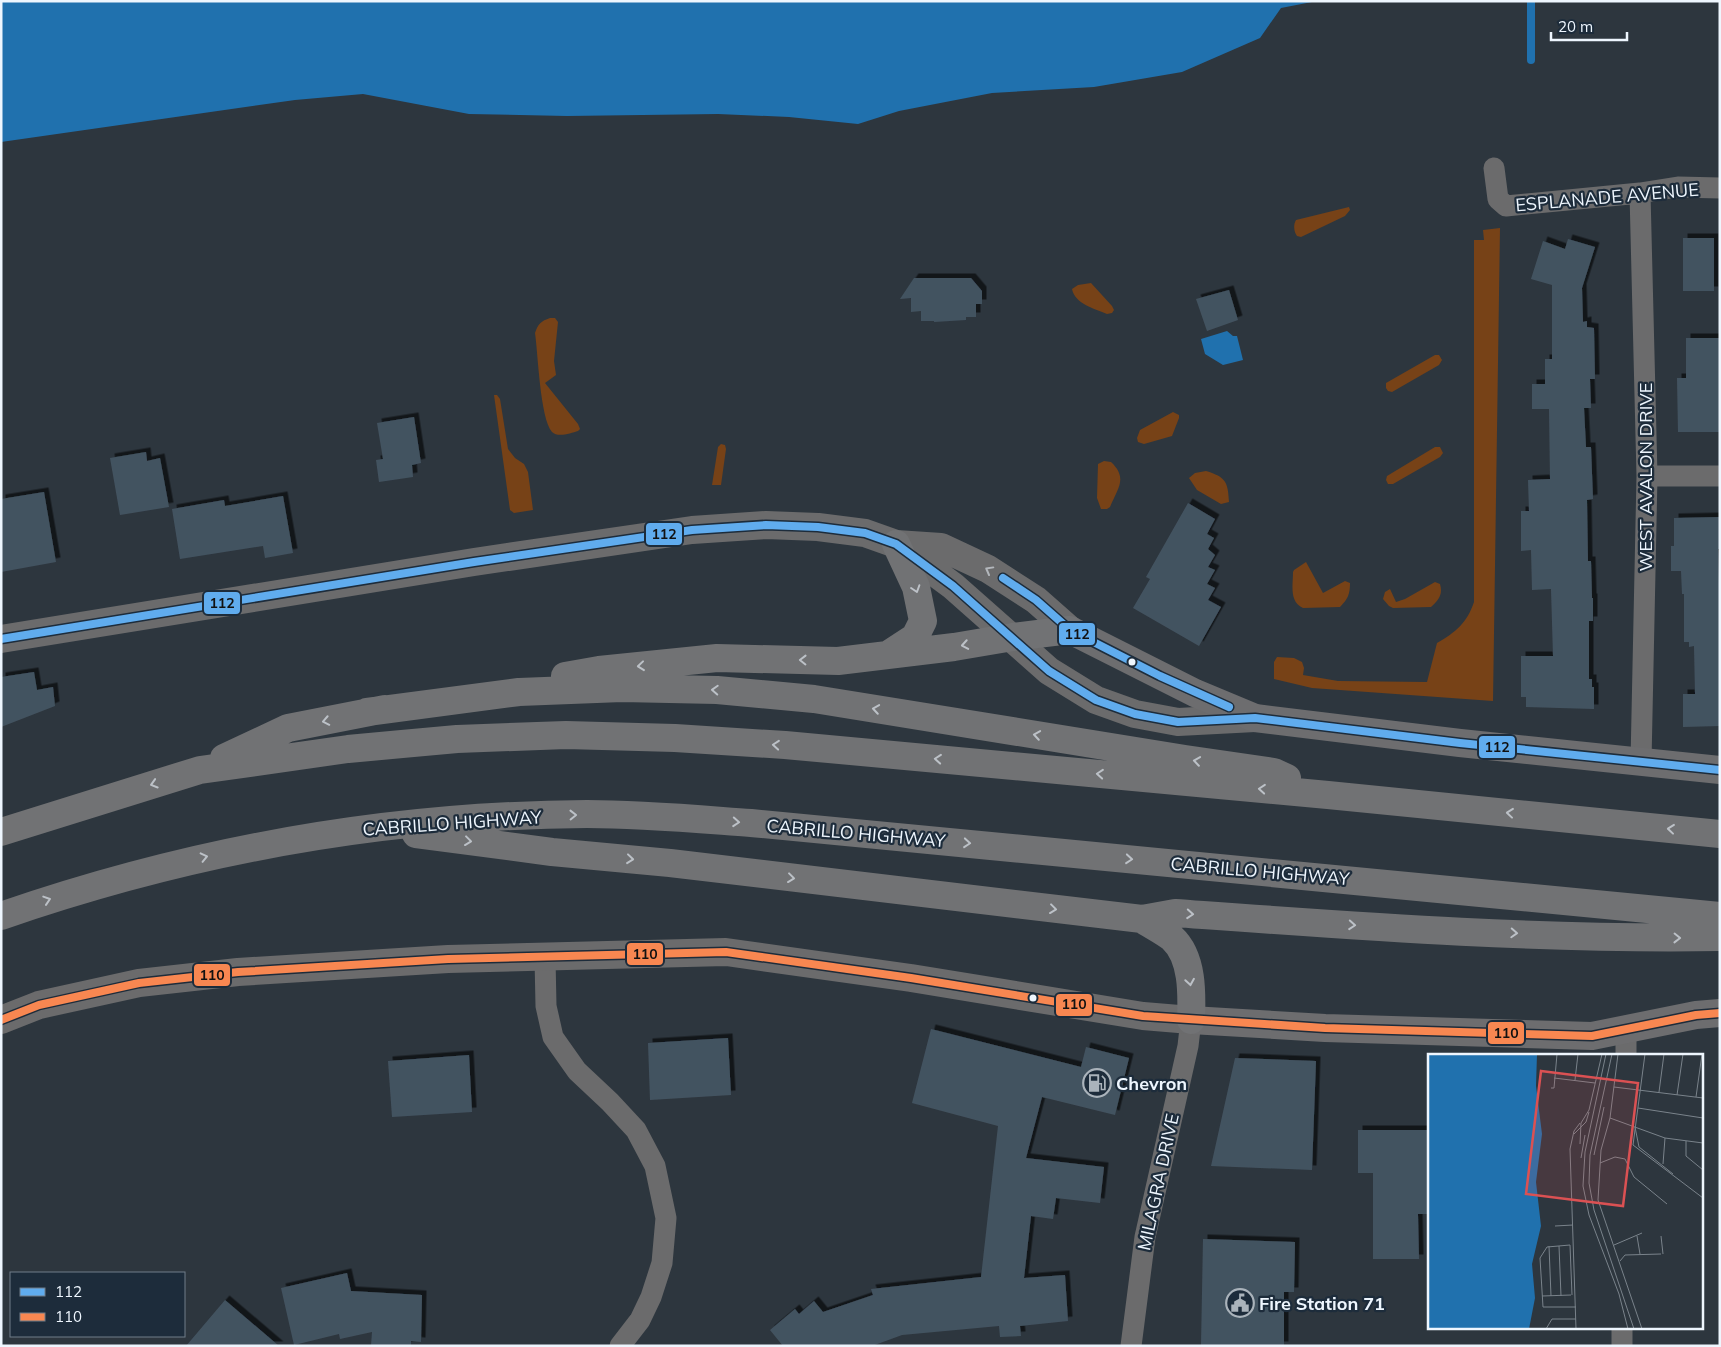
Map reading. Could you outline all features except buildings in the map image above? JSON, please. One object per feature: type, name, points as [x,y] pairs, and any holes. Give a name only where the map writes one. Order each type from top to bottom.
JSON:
[{"type":"highway","points":[[887,655],[916,637],[923,621],[916,587],[896,544]]},
{"type":"highway","points":[[1,832],[200,770],[288,728],[367,712],[599,670],[717,658],[838,661],[1070,630]]},
{"type":"highway","points":[[367,712],[519,692],[622,688],[717,690],[814,699],[1274,772],[1328,795]]},
{"type":"highway","points":[[200,770],[348,749],[457,739],[622,735],[785,745],[1328,795],[1720,834]]},
{"type":"highway","name":"CABRILLO HIGHWAY","points":[[1,916],[100,884],[205,857],[304,837],[421,822],[587,814],[697,819],[1720,916]]},
{"type":"highway","points":[[368,828],[552,852],[690,866],[1142,919],[1175,913],[1366,926],[1546,935],[1720,937]]},
{"type":"highway","points":[[1142,919],[1172,939],[1181,950],[1190,981],[1192,997],[1191,1020]]},
{"type":"main road","points":[[1070,630],[1195,694],[1255,718],[1460,743],[1720,770]]},
{"type":"main road","points":[[1191,1020],[1325,1028],[1592,1036],[1626,1043],[1696,1015],[1720,1012]]},
{"type":"street","name":"ESPLANADE AVENUE","points":[[1494,168],[1498,199],[1506,206],[1640,193],[1678,187],[1720,188]]},
{"type":"street","name":"WEST AVALON DRIVE","points":[[1640,193],[1647,476],[1641,762]]},
{"type":"street","points":[[1647,476],[1720,476]]},
{"type":"street","points":[[1,638],[474,562],[692,530],[766,525],[818,527],[865,533],[896,544],[942,547],[988,568],[1036,600],[1070,630]]},
{"type":"street","points":[[896,544],[953,586],[1050,671],[1096,700],[1135,714],[1178,722],[1255,718]]},
{"type":"street","points":[[1,1020],[39,1005],[139,983],[238,972],[448,960],[726,952],[920,979],[1143,1016],[1191,1020]]},
{"type":"street","points":[[545,958],[546,1006],[552,1037],[577,1071],[636,1130],[655,1166],[666,1218],[662,1263],[651,1298],[640,1320],[620,1346]]},
{"type":"street","name":"MILAGRA DRIVE","points":[[1131,1346],[1145,1237],[1188,1046],[1191,1020]]},
{"type":"street","points":[[1622,1330],[1622,1346]]},
{"type":"shaded area","points":[[1349,207],[1350,210],[1345,216],[1301,237],[1297,236],[1294,226],[1296,220]]},
{"type":"shaded area","points":[[1500,228],[1493,701],[1312,688],[1274,679],[1274,662],[1277,657],[1294,658],[1302,662],[1304,668],[1303,675],[1338,681],[1427,682],[1437,643],[1450,635],[1468,616],[1474,602],[1474,240],[1484,240],[1483,230]]},
{"type":"shaded area","points":[[1091,283],[1112,306],[1114,310],[1112,313],[1107,314],[1077,299],[1072,289],[1078,285]]},
{"type":"shaded area","points":[[550,318],[555,318],[558,322],[554,361],[556,375],[545,383],[580,429],[558,435],[552,432],[548,425],[542,400],[535,333],[540,323]]},
{"type":"shaded area","points":[[1435,355],[1439,355],[1442,360],[1439,365],[1392,392],[1388,391],[1386,383]]},
{"type":"shaded area","points":[[494,395],[497,395],[500,399],[508,449],[515,458],[524,464],[528,472],[533,510],[514,513],[510,510]]},
{"type":"shaded area","points":[[1173,412],[1179,415],[1179,418],[1172,436],[1144,444],[1138,442],[1137,438],[1140,430]]},
{"type":"shaded area","points":[[721,444],[725,445],[726,449],[721,485],[712,485],[718,447]]},
{"type":"shaded area","points":[[1435,447],[1440,447],[1443,453],[1440,457],[1393,484],[1388,484],[1387,476]]},
{"type":"shaded area","points":[[1104,461],[1111,462],[1116,468],[1119,473],[1120,483],[1110,507],[1101,509],[1097,498],[1098,464]]},
{"type":"shaded area","points":[[1206,471],[1225,481],[1229,502],[1221,504],[1197,490],[1189,478],[1195,473]]},
{"type":"shaded area","points":[[1306,562],[1323,593],[1345,581],[1350,583],[1348,596],[1340,607],[1303,608],[1296,602],[1293,593],[1293,572]]},
{"type":"shaded area","points":[[1435,582],[1440,584],[1441,594],[1431,607],[1393,608],[1383,599],[1385,592],[1390,589],[1396,602]]},
{"type":"water","points":[[1,1],[1317,1],[1281,8],[1260,38],[1182,72],[1094,87],[992,93],[899,111],[858,124],[789,117],[718,114],[567,116],[469,114],[363,94],[295,100],[1,142]]},
{"type":"water","points":[[1227,331],[1233,336],[1237,336],[1243,360],[1223,365],[1205,354],[1201,339]]},
{"type":"waterway","points":[[1531,1],[1531,60]]},
{"type":"transit line","name":"112","points":[[1,639],[474,562],[692,530],[766,525],[818,527],[865,533],[896,544],[953,586],[1049,671],[1096,700],[1135,714],[1178,722],[1255,718],[1460,743],[1720,770]]},
{"type":"transit line","name":"112","points":[[1003,578],[1036,600],[1070,630],[1160,676],[1229,707]]},
{"type":"transit line","name":"110","points":[[1,1020],[39,1005],[139,983],[238,972],[448,959],[726,952],[911,978],[1143,1016],[1325,1028],[1592,1036],[1696,1015],[1720,1013]]},
{"type":"place","name":"Chevron","points":[[1097,1083]]},
{"type":"place","name":"Fire Station 71","points":[[1240,1303]]}]
